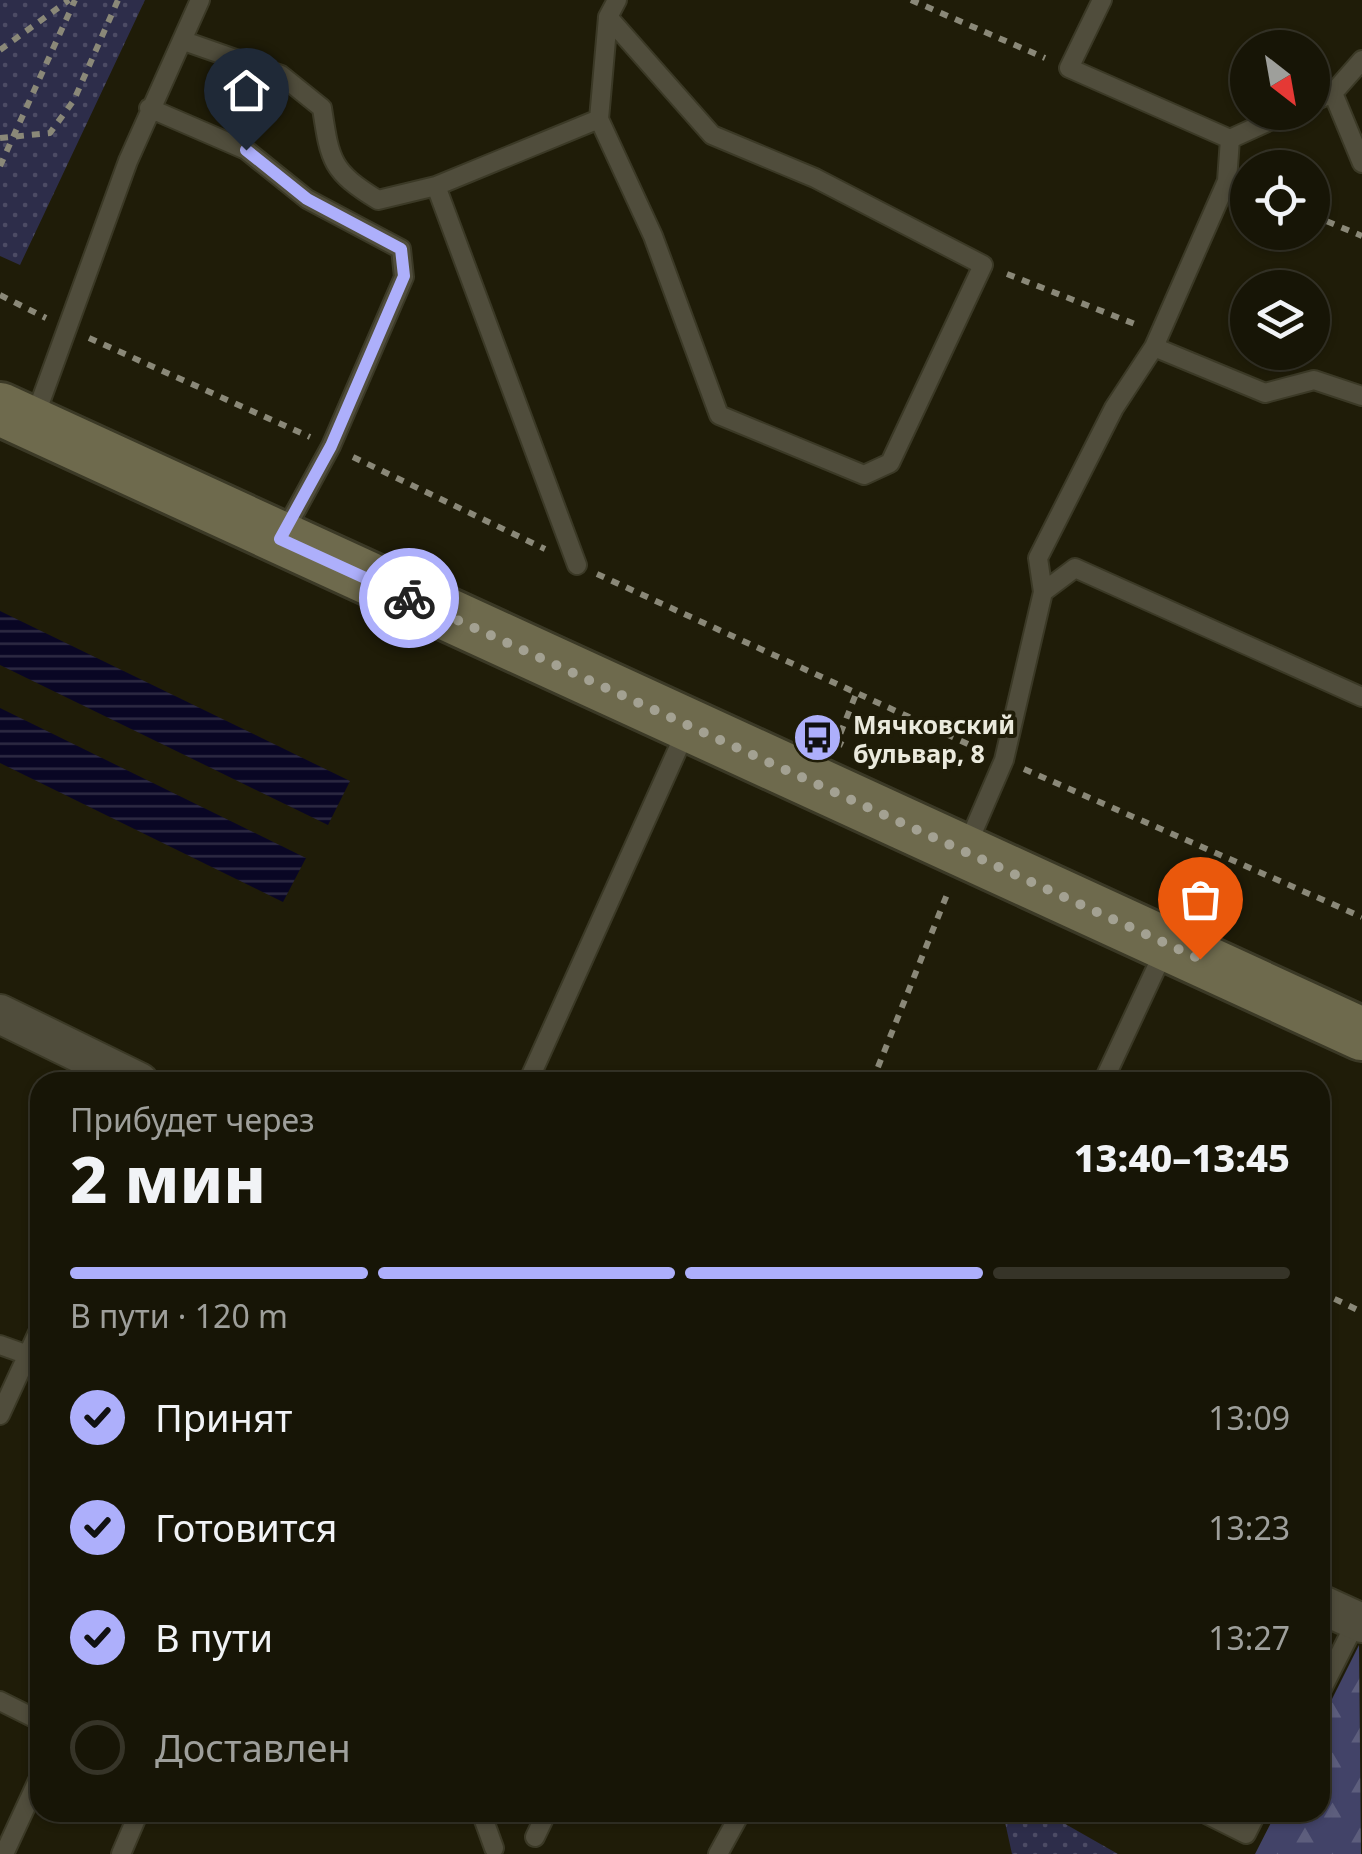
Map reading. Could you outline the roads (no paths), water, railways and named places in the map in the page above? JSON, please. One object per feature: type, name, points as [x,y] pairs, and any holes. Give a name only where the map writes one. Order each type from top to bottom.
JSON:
[{"type":"street","points":[[16,416],[1362,1034]]},
{"type":"street","points":[[0,1014],[119,1072]]},
{"type":"street","points":[[1330,1609],[1359,1622]]},
{"type":"lane","points":[[16,416],[68,329],[149,108],[184,41],[200,0]]},
{"type":"lane","points":[[1102,0],[1069,68],[1230,139],[1250,130]]},
{"type":"lane","points":[[612,8],[712,134],[815,178],[982,264],[890,463],[864,475],[719,415],[653,236],[599,119],[612,8]]},
{"type":"lane","points":[[184,41],[281,74],[322,108],[329,150],[344,179],[378,200],[436,186],[599,119]]},
{"type":"lane","points":[[1330,94],[1362,60]]},
{"type":"lane","points":[[1333,93],[1362,163]]},
{"type":"lane","points":[[149,108],[246,150],[307,199],[401,249],[404,276],[331,446],[280,539]]},
{"type":"lane","points":[[966,849],[1004,760],[1043,592],[1038,558],[1114,408],[1157,340],[1227,182],[1230,139]]},
{"type":"lane","points":[[436,186],[577,564]]},
{"type":"lane","points":[[1157,340],[1265,393],[1314,380],[1362,396]]},
{"type":"lane","points":[[1043,592],[1075,568],[1362,697]]},
{"type":"lane","points":[[532,1072],[688,726]]},
{"type":"lane","points":[[1108,1072],[1168,944]]},
{"type":"lane","points":[[0,1345],[28,1355]]},
{"type":"lane","points":[[0,1415],[30,1350]]},
{"type":"lane","points":[[1330,1675],[1359,1622]]},
{"type":"lane","points":[[0,1701],[30,1715]]},
{"type":"lane","points":[[4,1854],[30,1798]]},
{"type":"lane","points":[[121,1854],[135,1822]]},
{"type":"lane","points":[[484,1822],[494,1848]]},
{"type":"lane","points":[[535,1837],[542,1822]]},
{"type":"lane","points":[[718,1854],[736,1822]]},
{"type":"lane","points":[[1222,1822],[1246,1834]]},
{"type":"lane","points":[[1236,1854],[1253,1822]]},
{"type":"place","name":"Мячковский бульвар, 8","points":[[818,738]]}]
